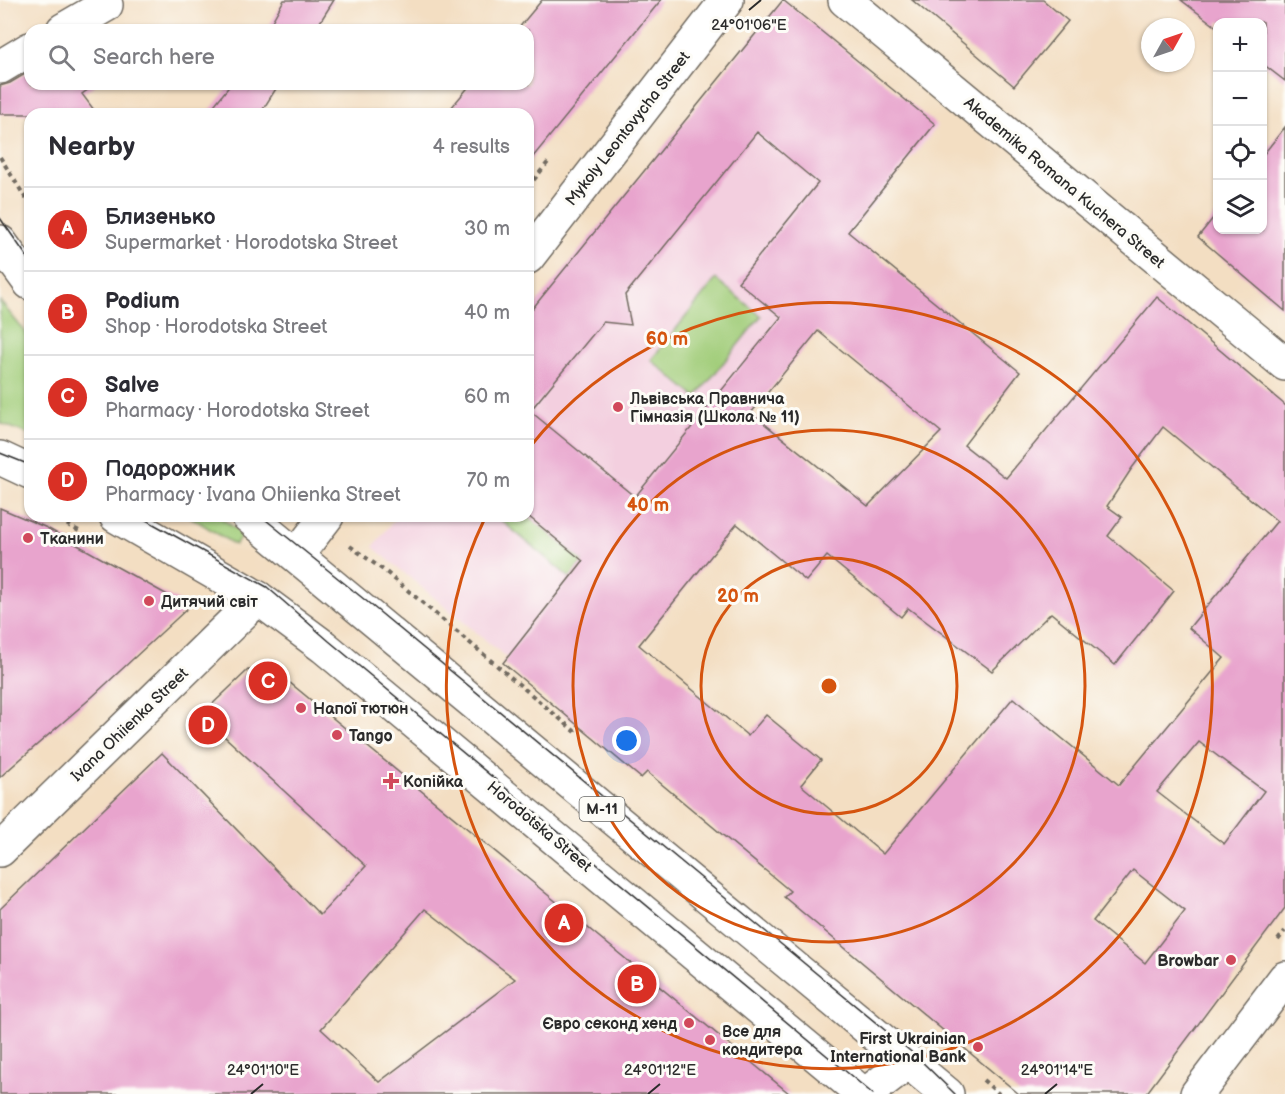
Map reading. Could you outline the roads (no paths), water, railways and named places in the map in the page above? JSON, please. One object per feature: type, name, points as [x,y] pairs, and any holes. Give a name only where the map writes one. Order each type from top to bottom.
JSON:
[{"type":"main road","name":"Mykoly Leontovycha Street","points":[[534,249],[727,0]]},
{"type":"main road","name":"Akademika Romana Kuchera Street","points":[[845,0],[1285,364]]},
{"type":"main road","points":[[73,24],[106,5]]},
{"type":"main road","points":[[0,67],[24,53]]},
{"type":"main road","points":[[0,242],[24,275]]},
{"type":"main road","points":[[0,458],[24,469]]},
{"type":"main road","name":"Horodotska Street","points":[[126,522],[258,598],[333,655],[865,1094]]},
{"type":"main road","name":"М-11","points":[[256,522],[947,1094]]},
{"type":"main road","points":[[297,555],[322,522]]},
{"type":"main road","name":"Ivana Ohiienka Street","points":[[0,850],[258,598]]},
{"type":"main road","points":[[1197,1094],[1285,978]]},
{"type":"main road","points":[[865,1094],[908,1062]]},
{"type":"tram line","points":[[0,218],[24,252]]},
{"type":"tram line","points":[[0,453],[24,463]]},
{"type":"tram line","points":[[150,522],[267,587],[873,1094]]},
{"type":"tram line","points":[[268,522],[915,1055],[955,1094]]},
{"type":"place","name":"Львівська Правнича Гімназія (Школа № 11)","points":[[618,407]]},
{"type":"place","name":"Тканини","points":[[28,538]]},
{"type":"place","name":"Дитячий світ","points":[[149,601]]},
{"type":"place","name":"Salve","points":[[268,681]]},
{"type":"place","name":"Напої тютюн","points":[[301,708]]},
{"type":"place","name":"Подорожник","points":[[208,725]]},
{"type":"place","name":"Tango","points":[[337,735]]},
{"type":"place","name":"Копійка","points":[[391,781]]},
{"type":"place","name":"Близенько","points":[[564,923]]},
{"type":"place","name":"Browbar","points":[[1231,960]]},
{"type":"place","name":"Podium","points":[[637,984]]},
{"type":"place","name":"Євро секонд хенд","points":[[689,1023]]},
{"type":"place","name":"Все для кондитера","points":[[710,1040]]},
{"type":"place","name":"First Ukrainian International Bank","points":[[978,1047]]}]
